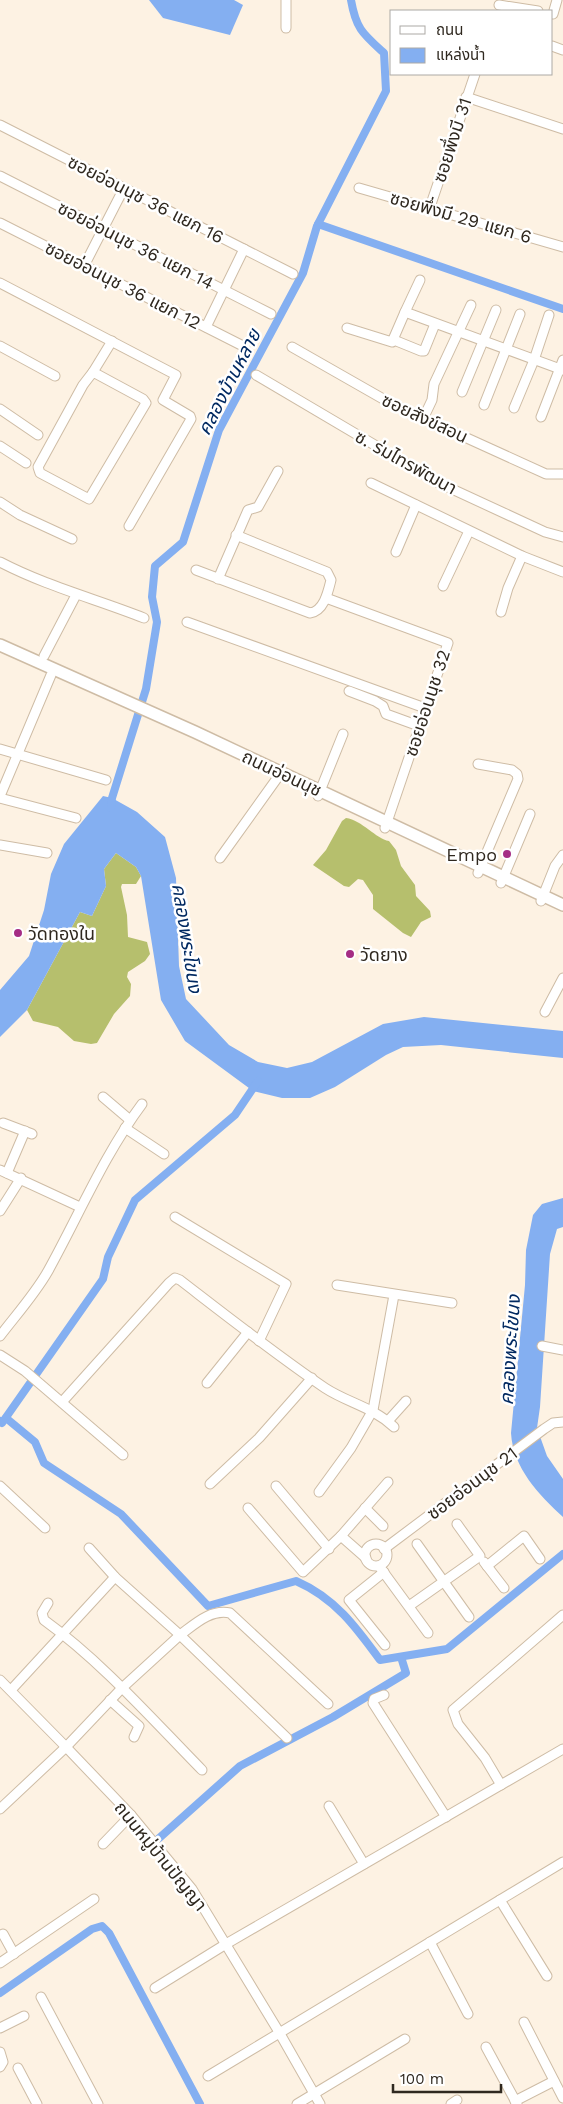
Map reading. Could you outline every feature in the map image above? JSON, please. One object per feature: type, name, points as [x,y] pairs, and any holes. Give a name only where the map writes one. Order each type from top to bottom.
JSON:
[{"type":"main road","name":"ถนนอ่อนนุช","points":[[0,645],[121,703]]},
{"type":"main road","name":"ถนนอ่อนนุช","points":[[0,652],[152,716],[479,870],[542,898],[563,905]]},
{"type":"main road","name":"ถนนอ่อนนุช","points":[[152,716],[278,777],[319,793]]},
{"type":"main road","name":"ถนนอ่อนนุช","points":[[542,898],[563,911]]},
{"type":"street","points":[[286,0],[286,28]]},
{"type":"street","points":[[500,5],[532,10]]},
{"type":"street","name":"ซอยพึ่งมี 31","points":[[430,207],[475,75]]},
{"type":"street","points":[[466,97],[563,129]]},
{"type":"street","name":"ซอยอ่อนนุช 36 แยก 16","points":[[0,125],[292,274]]},
{"type":"street","name":"ซอยอ่อนนุช 36 แยก 14","points":[[0,176],[271,314]]},
{"type":"street","points":[[84,266],[124,188]]},
{"type":"street","name":"ซอยพึ่งมี 29 แยก 6","points":[[359,188],[563,247]]},
{"type":"street","name":"ซอยอ่อนนุช 36 แยก 12","points":[[0,223],[245,347]]},
{"type":"street","points":[[206,327],[244,249]]},
{"type":"street","points":[[394,340],[420,280]]},
{"type":"street","points":[[0,283],[175,374],[164,400],[191,418],[129,526]]},
{"type":"street","points":[[423,419],[432,400],[434,384],[471,305]]},
{"type":"street","points":[[462,392],[496,310]]},
{"type":"street","points":[[405,312],[561,370]]},
{"type":"street","points":[[484,405],[520,314]]},
{"type":"street","points":[[514,408],[534,360],[549,315]]},
{"type":"street","points":[[347,328],[390,342],[394,340],[424,351],[435,324]]},
{"type":"street","points":[[93,372],[143,399],[146,403],[89,499],[40,472],[38,467],[83,385],[112,341]]},
{"type":"street","points":[[0,346],[55,376]]},
{"type":"street","name":"ซอยสังข์สอน","points":[[292,347],[392,404],[423,419],[546,474],[563,474]]},
{"type":"street","points":[[541,417],[561,370],[563,360]]},
{"type":"street","name":"ซ. ร่มไทรพัฒนา","points":[[256,375],[439,483],[545,532],[563,537]]},
{"type":"street","points":[[0,409],[38,435]]},
{"type":"street","points":[[0,446],[26,463]]},
{"type":"street","points":[[218,579],[248,510],[258,507],[278,471]]},
{"type":"street","points":[[371,483],[522,556],[563,572]]},
{"type":"street","points":[[0,502],[20,515],[72,539]]},
{"type":"street","points":[[396,552],[416,505]]},
{"type":"street","points":[[443,586],[469,531]]},
{"type":"street","points":[[196,570],[310,613],[319,609],[326,598],[331,580],[327,572],[236,535]]},
{"type":"street","points":[[501,612],[508,588],[522,556]]},
{"type":"street","points":[[0,562],[24,575],[144,618]]},
{"type":"street","points":[[44,656],[76,595]]},
{"type":"street","name":"ซอยอ่อนนุช 32","points":[[326,598],[448,642],[386,825]]},
{"type":"street","points":[[187,622],[425,708]]},
{"type":"street","points":[[51,675],[0,797],[76,818]]},
{"type":"street","points":[[349,691],[375,700],[383,706],[386,714],[419,726]]},
{"type":"street","points":[[319,793],[343,734]]},
{"type":"street","points":[[0,748],[106,780]]},
{"type":"street","points":[[478,764],[512,770],[518,776],[479,870]]},
{"type":"street","points":[[220,858],[278,777]]},
{"type":"street","points":[[502,880],[530,814]]},
{"type":"street","points":[[0,844],[47,853]]},
{"type":"street","points":[[542,898],[555,866],[563,855]]},
{"type":"street","points":[[545,1012],[563,978]]},
{"type":"street","points":[[102,1097],[128,1124],[164,1154]]},
{"type":"street","points":[[0,1336],[47,1272],[80,1207],[128,1124],[142,1104]]},
{"type":"street","points":[[3,1123],[28,1132],[4,1171],[80,1207]]},
{"type":"street","points":[[0,1211],[21,1178]]},
{"type":"street","points":[[175,1217],[286,1284],[259,1341]]},
{"type":"street","points":[[62,1402],[174,1279],[180,1280],[259,1341],[327,1389],[373,1410],[391,1424],[406,1401]]},
{"type":"street","points":[[337,1285],[452,1303]]},
{"type":"street","points":[[318,1492],[351,1448],[373,1410],[394,1295]]},
{"type":"street","points":[[207,1383],[248,1332]]},
{"type":"street","points":[[542,1346],[563,1350]]},
{"type":"street","points":[[0,1354],[40,1383],[123,1455]]},
{"type":"street","points":[[210,1484],[259,1438],[312,1378]]},
{"type":"street","name":"ซอยอ่อนนุช 21","points":[[384,1549],[544,1429],[553,1424],[563,1422]]},
{"type":"street","points":[[248,1508],[303,1572],[341,1536],[388,1482]]},
{"type":"street","points":[[0,1486],[45,1528]]},
{"type":"street","points":[[276,1486],[329,1548]]},
{"type":"street","points":[[365,1508],[383,1526]]},
{"type":"street","points":[[457,1524],[504,1588]]},
{"type":"street","points":[[341,1536],[366,1558],[370,1564],[382,1569],[428,1633]]},
{"type":"street","points":[[487,1566],[524,1536],[540,1559]]},
{"type":"street","points":[[417,1544],[469,1617]]},
{"type":"street","points":[[366,1558],[366,1551],[371,1546],[378,1545],[384,1549],[386,1558],[382,1569],[349,1600],[385,1645]]},
{"type":"street","points":[[88,1548],[115,1577],[180,1635],[287,1738]]},
{"type":"street","points":[[408,1606],[480,1556]]},
{"type":"street","points":[[11,1690],[115,1577]]},
{"type":"street","points":[[48,1603],[42,1617],[122,1688],[202,1770]]},
{"type":"street","points":[[0,1809],[66,1747],[122,1688],[180,1635],[211,1614],[230,1613],[328,1704]]},
{"type":"street","points":[[502,1785],[485,1758],[458,1724],[453,1710],[563,1615]]},
{"type":"street","name":"ถนนหมู่บ้านปัญญา","points":[[0,1680],[131,1815],[192,1889],[279,2032],[320,2104]]},
{"type":"street","points":[[384,1695],[375,1698],[373,1703],[446,1817]]},
{"type":"street","points":[[110,1700],[138,1726],[134,1737]]},
{"type":"street","points":[[155,1988],[226,1944],[563,1749]]},
{"type":"street","points":[[329,1806],[364,1864]]},
{"type":"street","points":[[103,1844],[131,1815]]},
{"type":"street","points":[[208,2076],[563,1862]]},
{"type":"street","points":[[0,1963],[94,1899]]},
{"type":"street","points":[[500,1900],[547,1976]]},
{"type":"street","points":[[3,1934],[14,1954]]},
{"type":"street","points":[[430,1942],[468,2014]]},
{"type":"street","points":[[41,1997],[98,2104]]},
{"type":"street","points":[[0,2028],[24,2016]]},
{"type":"street","points":[[524,2022],[563,2098]]},
{"type":"street","points":[[297,2104],[405,2039]]},
{"type":"street","points":[[486,2047],[516,2103],[554,2081]]},
{"type":"street","points":[[0,2052],[3,2062],[0,2067]]},
{"type":"street","points":[[18,2068],[37,2104]]},
{"type":"green space","points":[[346,818],[358,822],[379,837],[389,841],[396,850],[401,866],[415,885],[416,896],[430,911],[431,917],[421,922],[411,937],[403,933],[373,909],[373,895],[363,880],[358,879],[349,887],[344,886],[313,865],[326,850],[342,821]]},
{"type":"green space","points":[[116,853],[136,867],[141,876],[136,884],[122,884],[121,887],[127,915],[128,937],[147,942],[150,954],[145,961],[128,972],[127,977],[131,984],[130,996],[114,1014],[97,1043],[91,1044],[74,1041],[58,1027],[33,1021],[27,1010],[80,912],[92,916],[106,886],[104,869]]},
{"type":"water","points":[[149,0],[234,0],[243,5],[230,35],[163,18]]},
{"type":"water","points":[[103,796],[112,798],[137,812],[165,837],[176,878],[179,966],[186,999],[229,1045],[258,1062],[287,1068],[312,1062],[383,1024],[424,1017],[563,1031],[563,1058],[441,1045],[403,1047],[386,1055],[335,1087],[310,1098],[282,1098],[253,1091],[185,1041],[161,1000],[141,876],[136,867],[116,853],[104,869],[106,886],[92,916],[80,912],[27,1010],[0,1037],[0,990],[29,956],[44,910],[51,874],[64,844]]},
{"type":"water","points":[[563,1198],[563,1227],[557,1229],[550,1254],[537,1428],[547,1456],[563,1479],[563,1517],[545,1500],[522,1469],[513,1446],[511,1433],[525,1285],[526,1250],[533,1215],[542,1204]]},
{"type":"waterway","name":"คลองบ้านหลาย","points":[[111,808],[112,798],[146,689],[157,622],[152,597],[155,566],[183,542],[219,430],[303,273],[317,226],[386,91],[384,53],[358,25],[351,0]]},
{"type":"waterway","points":[[318,224],[563,309]]},
{"type":"waterway","points":[[0,1421],[2,1423],[103,1279],[108,1257],[135,1200],[235,1115],[258,1081]]},
{"type":"waterway","points":[[6,1418],[35,1442],[44,1463],[121,1514],[208,1606],[296,1581],[322,1596],[344,1614],[380,1660],[447,1649],[563,1554]]},
{"type":"waterway","points":[[157,1840],[240,1766],[333,1717],[406,1673],[401,1657]]},
{"type":"waterway","points":[[0,1993],[92,1929],[102,1926],[109,1933],[200,2104]]},
{"type":"place","name":"Empo","points":[[507,854]]},
{"type":"place","name":"วัดทองใน","points":[[18,933]]},
{"type":"place","name":"วัดยาง","points":[[350,954]]},
{"type":"water label","name":"คลองพระโขนง","points":[[187,938]]},
{"type":"water label","name":"คลองพระโขนง","points":[[510,1350]]}]
